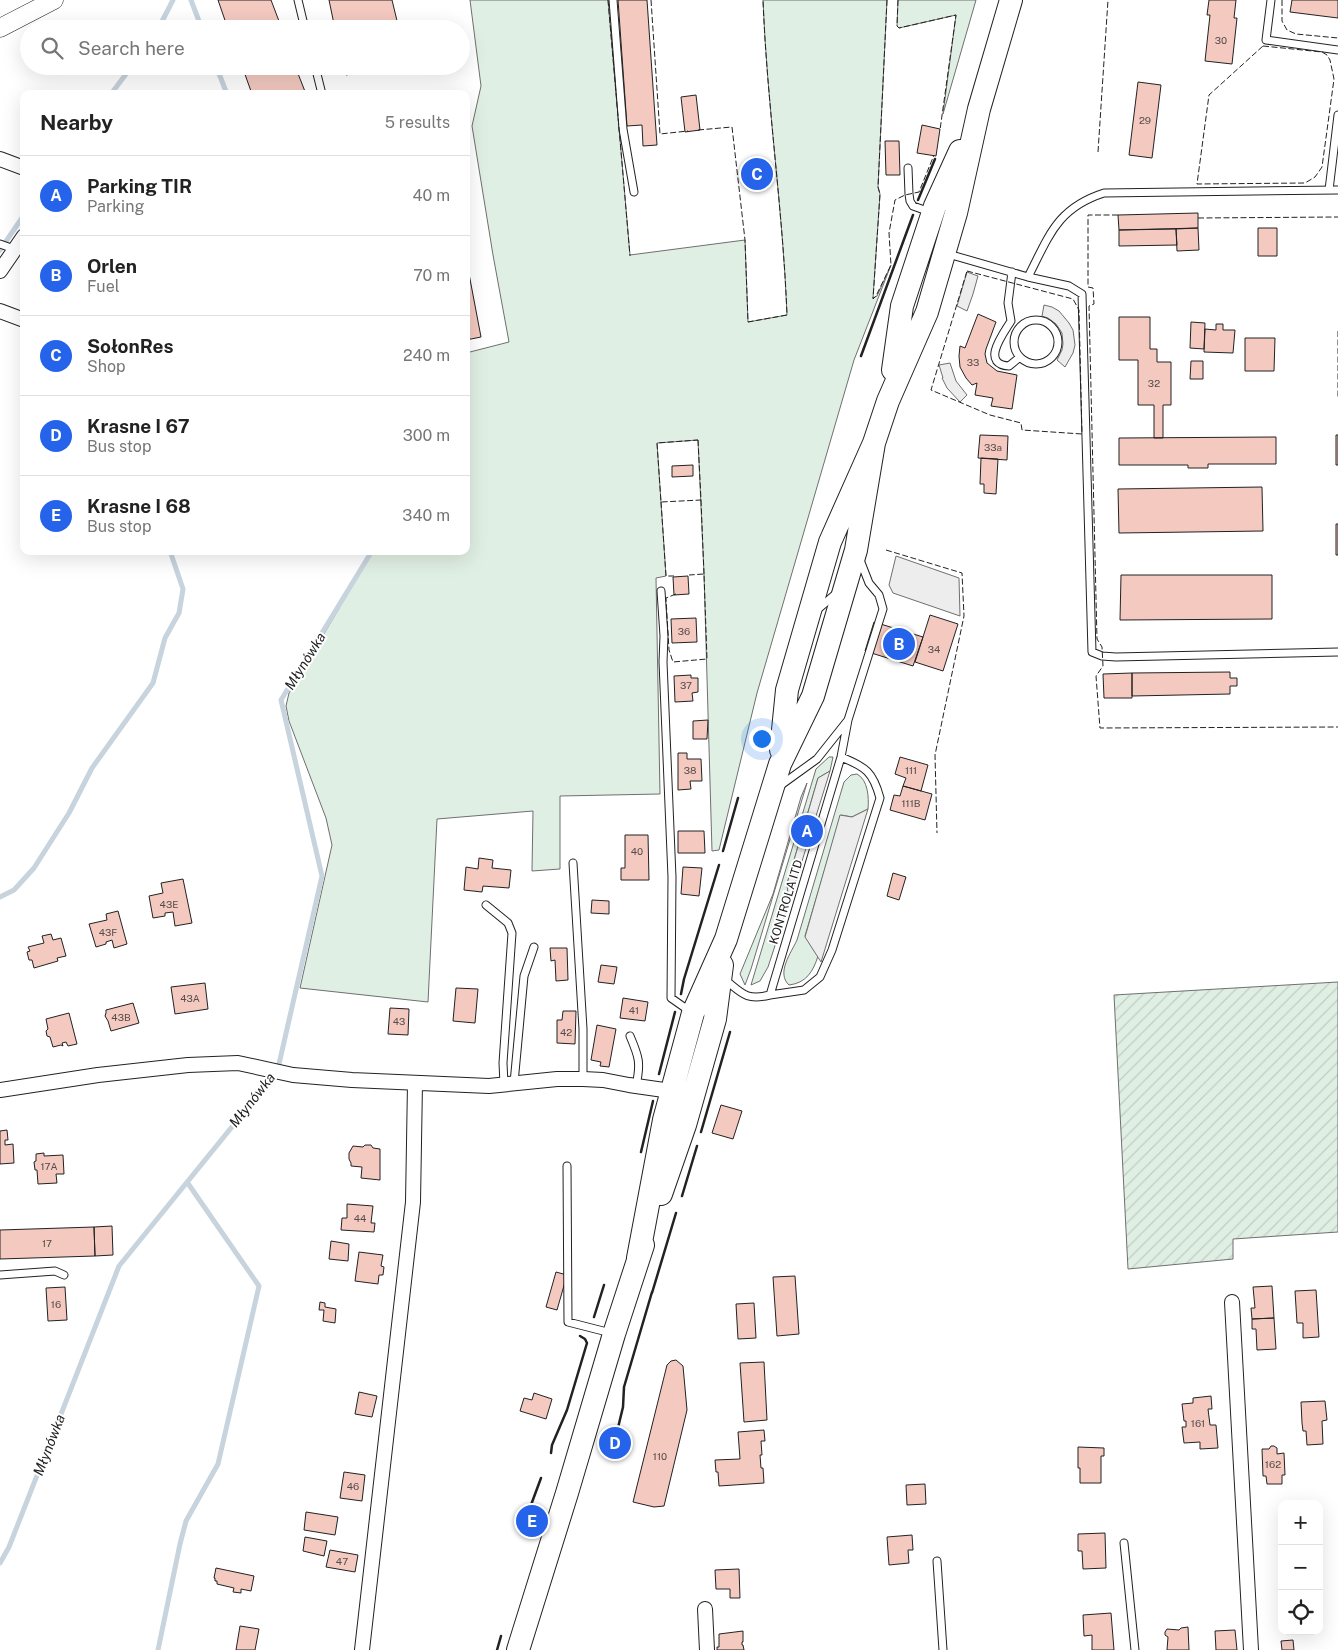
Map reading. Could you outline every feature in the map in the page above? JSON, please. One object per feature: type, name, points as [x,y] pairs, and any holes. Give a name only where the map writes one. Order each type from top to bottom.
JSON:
[{"type":"main road","points":[[780,764],[787,690],[830,542],[874,443],[888,400],[927,312],[939,254],[956,213],[979,109],[1011,0]]},
{"type":"main road","points":[[888,400],[902,306],[918,267],[933,213],[979,109]]},
{"type":"main road","points":[[518,1650],[638,1258],[690,1109],[715,1020],[717,971],[770,793],[780,764],[812,696],[857,584],[856,550],[874,443]]},
{"type":"main road","points":[[638,1258],[664,1120],[692,1013],[717,971]]},
{"type":"street","points":[[0,28],[54,0]]},
{"type":"street","points":[[0,159],[20,166]]},
{"type":"street","points":[[0,271],[20,241]]},
{"type":"street","points":[[0,311],[20,318]]},
{"type":"street","points":[[0,1090],[98,1075],[188,1065],[238,1063],[259,1066],[293,1075],[415,1083],[489,1086],[557,1079],[583,1079],[604,1080],[671,1091]]},
{"type":"street","points":[[362,1650],[413,1202],[415,1083]]},
{"type":"street","points":[[1232,1302],[1251,1650]]},
{"type":"street","points":[[705,1609],[707,1650]]},
{"type":"lane","points":[[298,0],[303,20]]},
{"type":"lane","points":[[613,0],[623,129],[634,192]]},
{"type":"lane","points":[[1271,0],[1266,40],[1338,50]]},
{"type":"lane","points":[[317,75],[321,90]]},
{"type":"lane","points":[[1329,190],[1338,115]]},
{"type":"lane","points":[[908,168],[910,201],[913,206],[933,213]]},
{"type":"lane","points":[[1028,277],[1054,227],[1078,204],[1104,193],[1338,190]]},
{"type":"lane","points":[[0,244],[14,249]]},
{"type":"lane","points":[[939,254],[1069,286],[1082,294],[1092,652],[1102,656],[1116,657],[1338,652]]},
{"type":"lane","points":[[1012,272],[1008,303],[1010,321],[994,353],[996,360],[1003,365],[1009,366],[1020,356]]},
{"type":"lane","points":[[1039,320],[1045,322],[1056,331],[1058,344],[1052,357],[1047,361],[1034,364],[1027,362],[1020,356],[1014,340],[1020,327],[1026,323],[1039,320]]},
{"type":"lane","points":[[770,793],[817,759],[848,720],[883,609],[879,594],[857,584],[832,596],[807,623]]},
{"type":"lane","points":[[661,591],[672,877],[671,998],[692,1013]]},
{"type":"lane","name":"KONTROLA ITD","points":[[770,995],[841,757],[848,720]]},
{"type":"lane","points":[[717,971],[746,996],[755,998],[804,990],[820,977],[832,950],[880,798],[875,781],[861,765],[841,757]]},
{"type":"lane","points":[[573,863],[583,1029],[583,1079]]},
{"type":"lane","points":[[486,905],[508,923],[512,933],[503,1063],[509,1084]]},
{"type":"lane","points":[[509,1084],[524,976],[534,947]]},
{"type":"lane","points":[[630,1036],[639,1058],[639,1073],[636,1086]]},
{"type":"lane","points":[[567,1166],[568,1322],[614,1334]]},
{"type":"lane","points":[[0,1275],[55,1270],[64,1275]]},
{"type":"lane","points":[[1124,1544],[1134,1650]]},
{"type":"lane","points":[[937,1561],[943,1650]]},
{"type":"green space","points":[[470,0],[608,0],[630,255],[745,240],[748,322],[787,315],[763,0],[887,0],[878,187],[880,194],[873,298],[877,296],[891,265],[854,360],[757,693],[719,850],[712,851],[698,440],[657,443],[666,576],[656,578],[660,794],[560,796],[560,869],[532,871],[533,811],[437,819],[428,1002],[300,988],[332,845],[326,818],[289,721],[286,706],[289,693],[364,566],[368,555],[470,555],[470,352],[509,342],[472,126],[481,86]]},
{"type":"green space","points":[[898,0],[976,0],[943,114],[956,15],[899,28],[897,26]]},
{"type":"green space","points":[[829,757],[833,757],[830,771],[818,778],[787,884],[789,903],[768,967],[760,981],[751,985],[816,769]]},
{"type":"green space","points":[[857,774],[864,780],[866,785],[868,809],[852,817],[841,815],[805,936],[818,956],[808,976],[800,982],[789,985],[785,980],[784,969],[797,940],[844,782],[851,775]]},
{"type":"green space","points":[[807,783],[751,969],[745,985],[740,974],[773,894],[801,797]]},
{"type":"green space","points":[[1338,982],[1338,1232],[1233,1239],[1233,1259],[1128,1269],[1114,995]]},
{"type":"shaded area","points":[[967,272],[978,276],[967,311],[957,306]]},
{"type":"shaded area","points":[[1044,305],[1059,311],[1073,330],[1075,345],[1065,367],[1057,360],[1062,350],[1062,333],[1056,324],[1042,316]]},
{"type":"shaded area","points":[[950,363],[956,381],[967,395],[960,402],[947,388],[942,378],[939,365]]},
{"type":"shaded area","points":[[896,556],[959,578],[960,616],[893,593],[889,585]]},
{"type":"shaded area","points":[[830,771],[789,903],[787,884],[818,778]]},
{"type":"shaded area","points":[[868,809],[821,962],[805,937],[840,815],[852,817]]},
{"type":"building","points":[[218,0],[271,0],[279,20],[225,20]]},
{"type":"building","points":[[329,0],[392,0],[397,20],[333,20]]},
{"type":"building","points":[[618,0],[647,0],[657,145],[643,146],[642,125],[627,126]]},
{"type":"building","points":[[1209,0],[1236,0],[1234,18],[1237,18],[1232,64],[1205,61],[1210,15],[1207,15]]},
{"type":"building","points":[[1292,0],[1338,0],[1338,18],[1290,12]]},
{"type":"building","points":[[245,75],[299,75],[304,90],[251,90]]},
{"type":"building","points":[[1138,82],[1161,85],[1152,158],[1129,155]]},
{"type":"building","points":[[696,95],[700,130],[685,132],[681,97]]},
{"type":"building","points":[[922,125],[940,129],[936,156],[917,153]]},
{"type":"building","points":[[885,141],[899,141],[900,175],[886,175]]},
{"type":"building","points":[[1198,213],[1198,228],[1119,230],[1118,215]]},
{"type":"building","points":[[1198,228],[1199,250],[1177,251],[1176,229]]},
{"type":"building","points":[[1258,228],[1277,228],[1277,256],[1258,256]]},
{"type":"building","points":[[1176,229],[1177,245],[1119,246],[1119,230]]},
{"type":"building","points":[[470,279],[481,337],[470,339]]},
{"type":"building","points":[[978,314],[996,322],[986,349],[987,363],[997,371],[1017,375],[1012,409],[991,406],[993,398],[975,395],[977,383],[972,385],[960,367],[960,346],[965,348]]},
{"type":"building","points":[[1119,317],[1150,317],[1150,349],[1157,349],[1157,362],[1171,362],[1171,405],[1163,405],[1163,438],[1154,438],[1154,405],[1138,405],[1138,360],[1119,360]]},
{"type":"building","points":[[1191,322],[1205,323],[1204,349],[1190,348]]},
{"type":"building","points":[[1216,324],[1223,324],[1223,330],[1235,330],[1233,353],[1204,352],[1205,329],[1216,330]]},
{"type":"building","points":[[1245,338],[1275,338],[1274,371],[1245,371]]},
{"type":"building","points":[[1191,361],[1203,361],[1203,379],[1190,379]]},
{"type":"building","points":[[980,435],[1008,436],[1007,460],[978,458]]},
{"type":"building","points":[[1336,435],[1338,435],[1338,465],[1336,465]]},
{"type":"building","points":[[1276,437],[1276,464],[1208,464],[1208,468],[1188,468],[1188,465],[1119,465],[1119,438]]},
{"type":"building","points":[[981,458],[998,459],[996,494],[984,493],[984,484],[980,484]]},
{"type":"building","points":[[693,465],[693,476],[672,477],[672,466]]},
{"type":"building","points":[[1262,487],[1263,531],[1119,533],[1118,489]]},
{"type":"building","points":[[1336,524],[1338,524],[1338,555],[1336,555]]},
{"type":"building","points":[[1121,575],[1272,575],[1272,619],[1120,620]]},
{"type":"building","points":[[688,576],[689,594],[674,595],[673,577]]},
{"type":"building","points":[[930,615],[958,624],[943,671],[915,662]]},
{"type":"building","points":[[696,618],[697,642],[672,643],[671,619]]},
{"type":"building","points":[[874,622],[923,637],[913,666],[865,651]]},
{"type":"building","points":[[1230,672],[1230,678],[1237,678],[1237,686],[1230,686],[1230,694],[1132,696],[1132,673]]},
{"type":"building","points":[[1132,673],[1132,698],[1104,698],[1103,674]]},
{"type":"building","points":[[691,675],[691,678],[698,678],[698,692],[692,693],[693,701],[675,702],[674,676]]},
{"type":"building","points":[[708,720],[707,739],[693,739],[693,721]]},
{"type":"building","points":[[678,753],[687,753],[687,759],[701,759],[702,781],[690,781],[691,789],[678,790]]},
{"type":"building","points":[[900,757],[928,765],[921,791],[903,786],[906,778],[895,774]]},
{"type":"building","points":[[903,786],[932,794],[925,820],[890,810],[894,795],[900,796]]},
{"type":"building","points":[[678,831],[704,831],[705,853],[678,853]]},
{"type":"building","points":[[625,835],[648,835],[649,880],[621,880],[621,868],[625,868]]},
{"type":"building","points":[[479,858],[493,860],[492,868],[511,870],[509,888],[483,886],[482,892],[464,890],[466,867],[478,869]]},
{"type":"building","points":[[683,867],[702,868],[699,896],[681,894]]},
{"type":"building","points":[[893,873],[906,877],[899,900],[887,896]]},
{"type":"building","points":[[183,879],[192,923],[175,926],[173,912],[165,913],[165,916],[153,918],[149,896],[163,893],[161,883]]},
{"type":"building","points":[[592,900],[609,901],[609,914],[591,913]]},
{"type":"building","points":[[118,911],[127,944],[114,948],[112,940],[96,947],[89,924],[107,920],[106,914]]},
{"type":"building","points":[[51,934],[53,940],[61,938],[66,956],[57,958],[58,961],[34,968],[32,960],[29,960],[27,952],[30,951],[28,947],[44,943],[42,936]]},
{"type":"building","points":[[550,948],[567,948],[568,980],[556,981],[555,960],[551,961]]},
{"type":"building","points":[[601,965],[617,967],[614,984],[598,982]]},
{"type":"building","points":[[205,983],[208,1009],[175,1014],[171,987]]},
{"type":"building","points":[[456,988],[478,989],[475,1023],[453,1021]]},
{"type":"building","points":[[623,998],[648,1002],[645,1021],[620,1018]]},
{"type":"building","points":[[133,1003],[139,1023],[111,1031],[105,1016],[106,1010]]},
{"type":"building","points":[[390,1008],[409,1009],[408,1035],[388,1034]]},
{"type":"building","points":[[563,1011],[576,1011],[575,1044],[557,1043],[557,1020],[562,1020]]},
{"type":"building","points":[[69,1013],[77,1044],[68,1046],[66,1042],[62,1043],[63,1046],[53,1047],[50,1037],[47,1036],[46,1019]]},
{"type":"building","points":[[597,1025],[616,1029],[609,1067],[600,1066],[601,1062],[591,1060]]},
{"type":"building","points":[[721,1105],[742,1111],[733,1139],[712,1133]]},
{"type":"building","points":[[7,1130],[8,1140],[5,1140],[5,1145],[13,1144],[14,1163],[0,1164],[0,1131]]},
{"type":"building","points":[[371,1145],[373,1148],[380,1149],[380,1180],[361,1178],[362,1167],[351,1166],[349,1153],[353,1146],[363,1147]]},
{"type":"building","points":[[44,1153],[44,1156],[63,1155],[64,1174],[56,1174],[57,1183],[38,1184],[37,1170],[35,1170],[34,1162],[36,1161],[36,1154]]},
{"type":"building","points":[[347,1204],[373,1206],[371,1223],[375,1223],[374,1232],[341,1230],[342,1218],[347,1218]]},
{"type":"building","points":[[112,1226],[113,1255],[95,1256],[94,1227]]},
{"type":"building","points":[[94,1227],[95,1256],[0,1259],[0,1230]]},
{"type":"building","points":[[331,1241],[349,1244],[348,1261],[329,1259]]},
{"type":"building","points":[[359,1252],[383,1255],[381,1266],[384,1267],[383,1275],[379,1275],[378,1284],[355,1281]]},
{"type":"building","points":[[556,1272],[567,1275],[557,1310],[546,1307]]},
{"type":"building","points":[[795,1276],[799,1334],[777,1336],[773,1277]]},
{"type":"building","points":[[1272,1286],[1274,1318],[1252,1319],[1251,1308],[1255,1308],[1253,1287]]},
{"type":"building","points":[[65,1287],[67,1320],[48,1321],[46,1288]]},
{"type":"building","points":[[1316,1290],[1319,1337],[1303,1338],[1303,1323],[1297,1323],[1295,1291]]},
{"type":"building","points":[[320,1302],[325,1303],[325,1307],[336,1309],[335,1323],[323,1321],[324,1310],[319,1310]]},
{"type":"building","points":[[754,1303],[756,1338],[738,1339],[736,1304]]},
{"type":"building","points":[[1274,1318],[1276,1349],[1257,1350],[1256,1329],[1252,1329],[1252,1319]]},
{"type":"building","points":[[676,1360],[683,1366],[687,1410],[664,1506],[654,1507],[633,1502],[667,1365],[671,1361]]},
{"type":"building","points":[[764,1362],[767,1420],[744,1422],[740,1363]]},
{"type":"building","points":[[359,1392],[377,1396],[372,1417],[355,1414]]},
{"type":"building","points":[[534,1393],[552,1399],[546,1419],[520,1411],[524,1398],[532,1400]]},
{"type":"building","points":[[1211,1396],[1212,1409],[1208,1409],[1210,1425],[1216,1425],[1218,1448],[1200,1449],[1200,1442],[1184,1443],[1182,1427],[1186,1427],[1186,1421],[1184,1421],[1182,1404],[1193,1403],[1193,1398]]},
{"type":"building","points":[[1325,1401],[1327,1420],[1322,1421],[1323,1444],[1307,1445],[1306,1431],[1303,1431],[1301,1402]]},
{"type":"building","points":[[764,1430],[765,1441],[761,1441],[762,1455],[760,1455],[764,1483],[719,1486],[715,1460],[740,1459],[738,1432]]},
{"type":"building","points":[[1271,1446],[1277,1448],[1277,1454],[1284,1453],[1285,1475],[1282,1475],[1282,1484],[1267,1484],[1266,1476],[1263,1476],[1262,1449],[1269,1449]]},
{"type":"building","points":[[1078,1447],[1104,1448],[1104,1456],[1101,1456],[1101,1483],[1080,1483]]},
{"type":"building","points":[[344,1472],[365,1475],[362,1501],[340,1498]]},
{"type":"building","points":[[925,1484],[926,1504],[907,1505],[906,1485]]},
{"type":"building","points":[[306,1512],[338,1517],[335,1535],[304,1530]]},
{"type":"building","points":[[1105,1533],[1106,1568],[1083,1569],[1082,1551],[1078,1551],[1078,1534]]},
{"type":"building","points":[[912,1535],[913,1550],[908,1550],[909,1563],[889,1565],[887,1537]]},
{"type":"building","points":[[305,1537],[327,1541],[324,1556],[303,1551]]},
{"type":"building","points":[[330,1550],[358,1555],[355,1572],[326,1567]]},
{"type":"building","points":[[216,1568],[254,1576],[251,1591],[241,1589],[241,1593],[233,1592],[234,1588],[217,1584],[214,1578]]},
{"type":"building","points":[[739,1569],[740,1598],[730,1598],[730,1589],[716,1589],[715,1570]]},
{"type":"building","points":[[1111,1613],[1114,1650],[1092,1650],[1092,1635],[1084,1636],[1083,1615]]},
{"type":"building","points":[[240,1626],[259,1629],[255,1650],[236,1650]]},
{"type":"building","points":[[1188,1627],[1189,1650],[1167,1650],[1168,1637],[1165,1635],[1165,1632],[1167,1629],[1179,1630]]},
{"type":"building","points":[[1235,1630],[1237,1650],[1216,1650],[1215,1631]]},
{"type":"building","points":[[743,1631],[742,1645],[744,1650],[717,1650],[717,1647],[719,1647],[719,1634]]},
{"type":"building","points":[[1293,1640],[1294,1650],[1282,1650],[1281,1641]]},
{"type":"waterway","name":"Młynówka","points":[[163,20],[173,0]]},
{"type":"waterway","name":"Młynówka","points":[[191,0],[199,20]]},
{"type":"waterway","name":"Młynówka","points":[[114,90],[125,75]]},
{"type":"waterway","name":"Młynówka","points":[[220,75],[225,90]]},
{"type":"waterway","name":"Młynówka","points":[[0,250],[20,221]]},
{"type":"waterway","points":[[0,897],[14,890],[34,868],[69,813],[92,768],[153,683],[165,638],[179,613],[183,589],[171,555]]},
{"type":"waterway","name":"Młynówka","points":[[0,1563],[9,1547],[119,1266],[270,1080],[279,1064],[322,876],[281,700],[370,555]]},
{"type":"waterway","points":[[158,1650],[186,1521],[218,1464],[259,1286],[187,1182]]},
{"type":"fence","points":[[608,0],[630,256]]},
{"type":"fence","points":[[651,0],[660,134],[688,131]]},
{"type":"fence","points":[[698,130],[732,127],[745,240],[748,322],[787,315],[763,0]]},
{"type":"fence","points":[[887,0],[878,187],[880,194],[873,299],[891,265],[889,233],[895,200],[905,195],[919,192],[934,155]]},
{"type":"fence","points":[[898,0],[897,26],[899,28],[956,15],[940,130]]},
{"type":"fence","points":[[1098,152],[1108,0]]},
{"type":"fence","points":[[1282,0],[1282,21],[1287,30],[1296,34],[1338,38]]},
{"type":"fence","points":[[1263,46],[1322,52],[1330,60],[1334,79],[1322,167],[1315,177],[1305,183],[1197,184],[1209,95],[1263,46]]},
{"type":"fence","points":[[1118,215],[1088,215],[1088,287],[1093,288],[1094,304],[1089,306],[1097,639],[1102,647],[1103,666],[1096,676],[1100,728],[1338,727]]},
{"type":"fence","points":[[1198,218],[1338,217]]},
{"type":"fence","points":[[967,271],[1073,299],[1079,310],[1082,434],[1022,430],[1021,423],[990,415],[931,390],[967,271]]},
{"type":"fence","points":[[1338,331],[1338,398]]},
{"type":"fence","points":[[698,440],[701,500],[661,502],[657,443],[698,440]]},
{"type":"fence","points":[[701,500],[704,574]]},
{"type":"fence","points":[[661,502],[666,576],[674,576]]},
{"type":"fence","points":[[886,550],[962,573],[964,616],[935,755],[937,833]]},
{"type":"fence","points":[[676,594],[666,598],[669,650],[673,662],[707,659],[704,574],[689,575]]},
{"type":"wall","points":[[918,200],[935,159]]},
{"type":"wall","points":[[861,356],[913,215]]},
{"type":"wall","points":[[723,851],[738,798]]},
{"type":"wall","points":[[681,994],[719,865]]},
{"type":"wall","points":[[659,1074],[675,1012]]},
{"type":"wall","points":[[701,1132],[730,1032]]},
{"type":"wall","points":[[641,1152],[653,1101]]},
{"type":"wall","points":[[682,1196],[697,1146]]},
{"type":"wall","points":[[652,1293],[676,1213]]},
{"type":"wall","points":[[594,1317],[604,1285]]},
{"type":"wall","points":[[616,1436],[623,1407],[624,1387],[652,1292]]},
{"type":"wall","points":[[551,1453],[552,1445],[567,1410],[587,1343],[580,1336]]},
{"type":"wall","points":[[531,1505],[541,1478]]},
{"type":"wall","points":[[497,1650],[501,1636]]},
{"type":"place","name":"SołonRes","points":[[757,174]]},
{"type":"place","name":"Orlen","points":[[899,644]]},
{"type":"place","name":"Parking TIR","points":[[807,831]]},
{"type":"place","name":"Krasne I 67","points":[[615,1443]]},
{"type":"place","name":"Krasne I 68","points":[[532,1521]]}]
